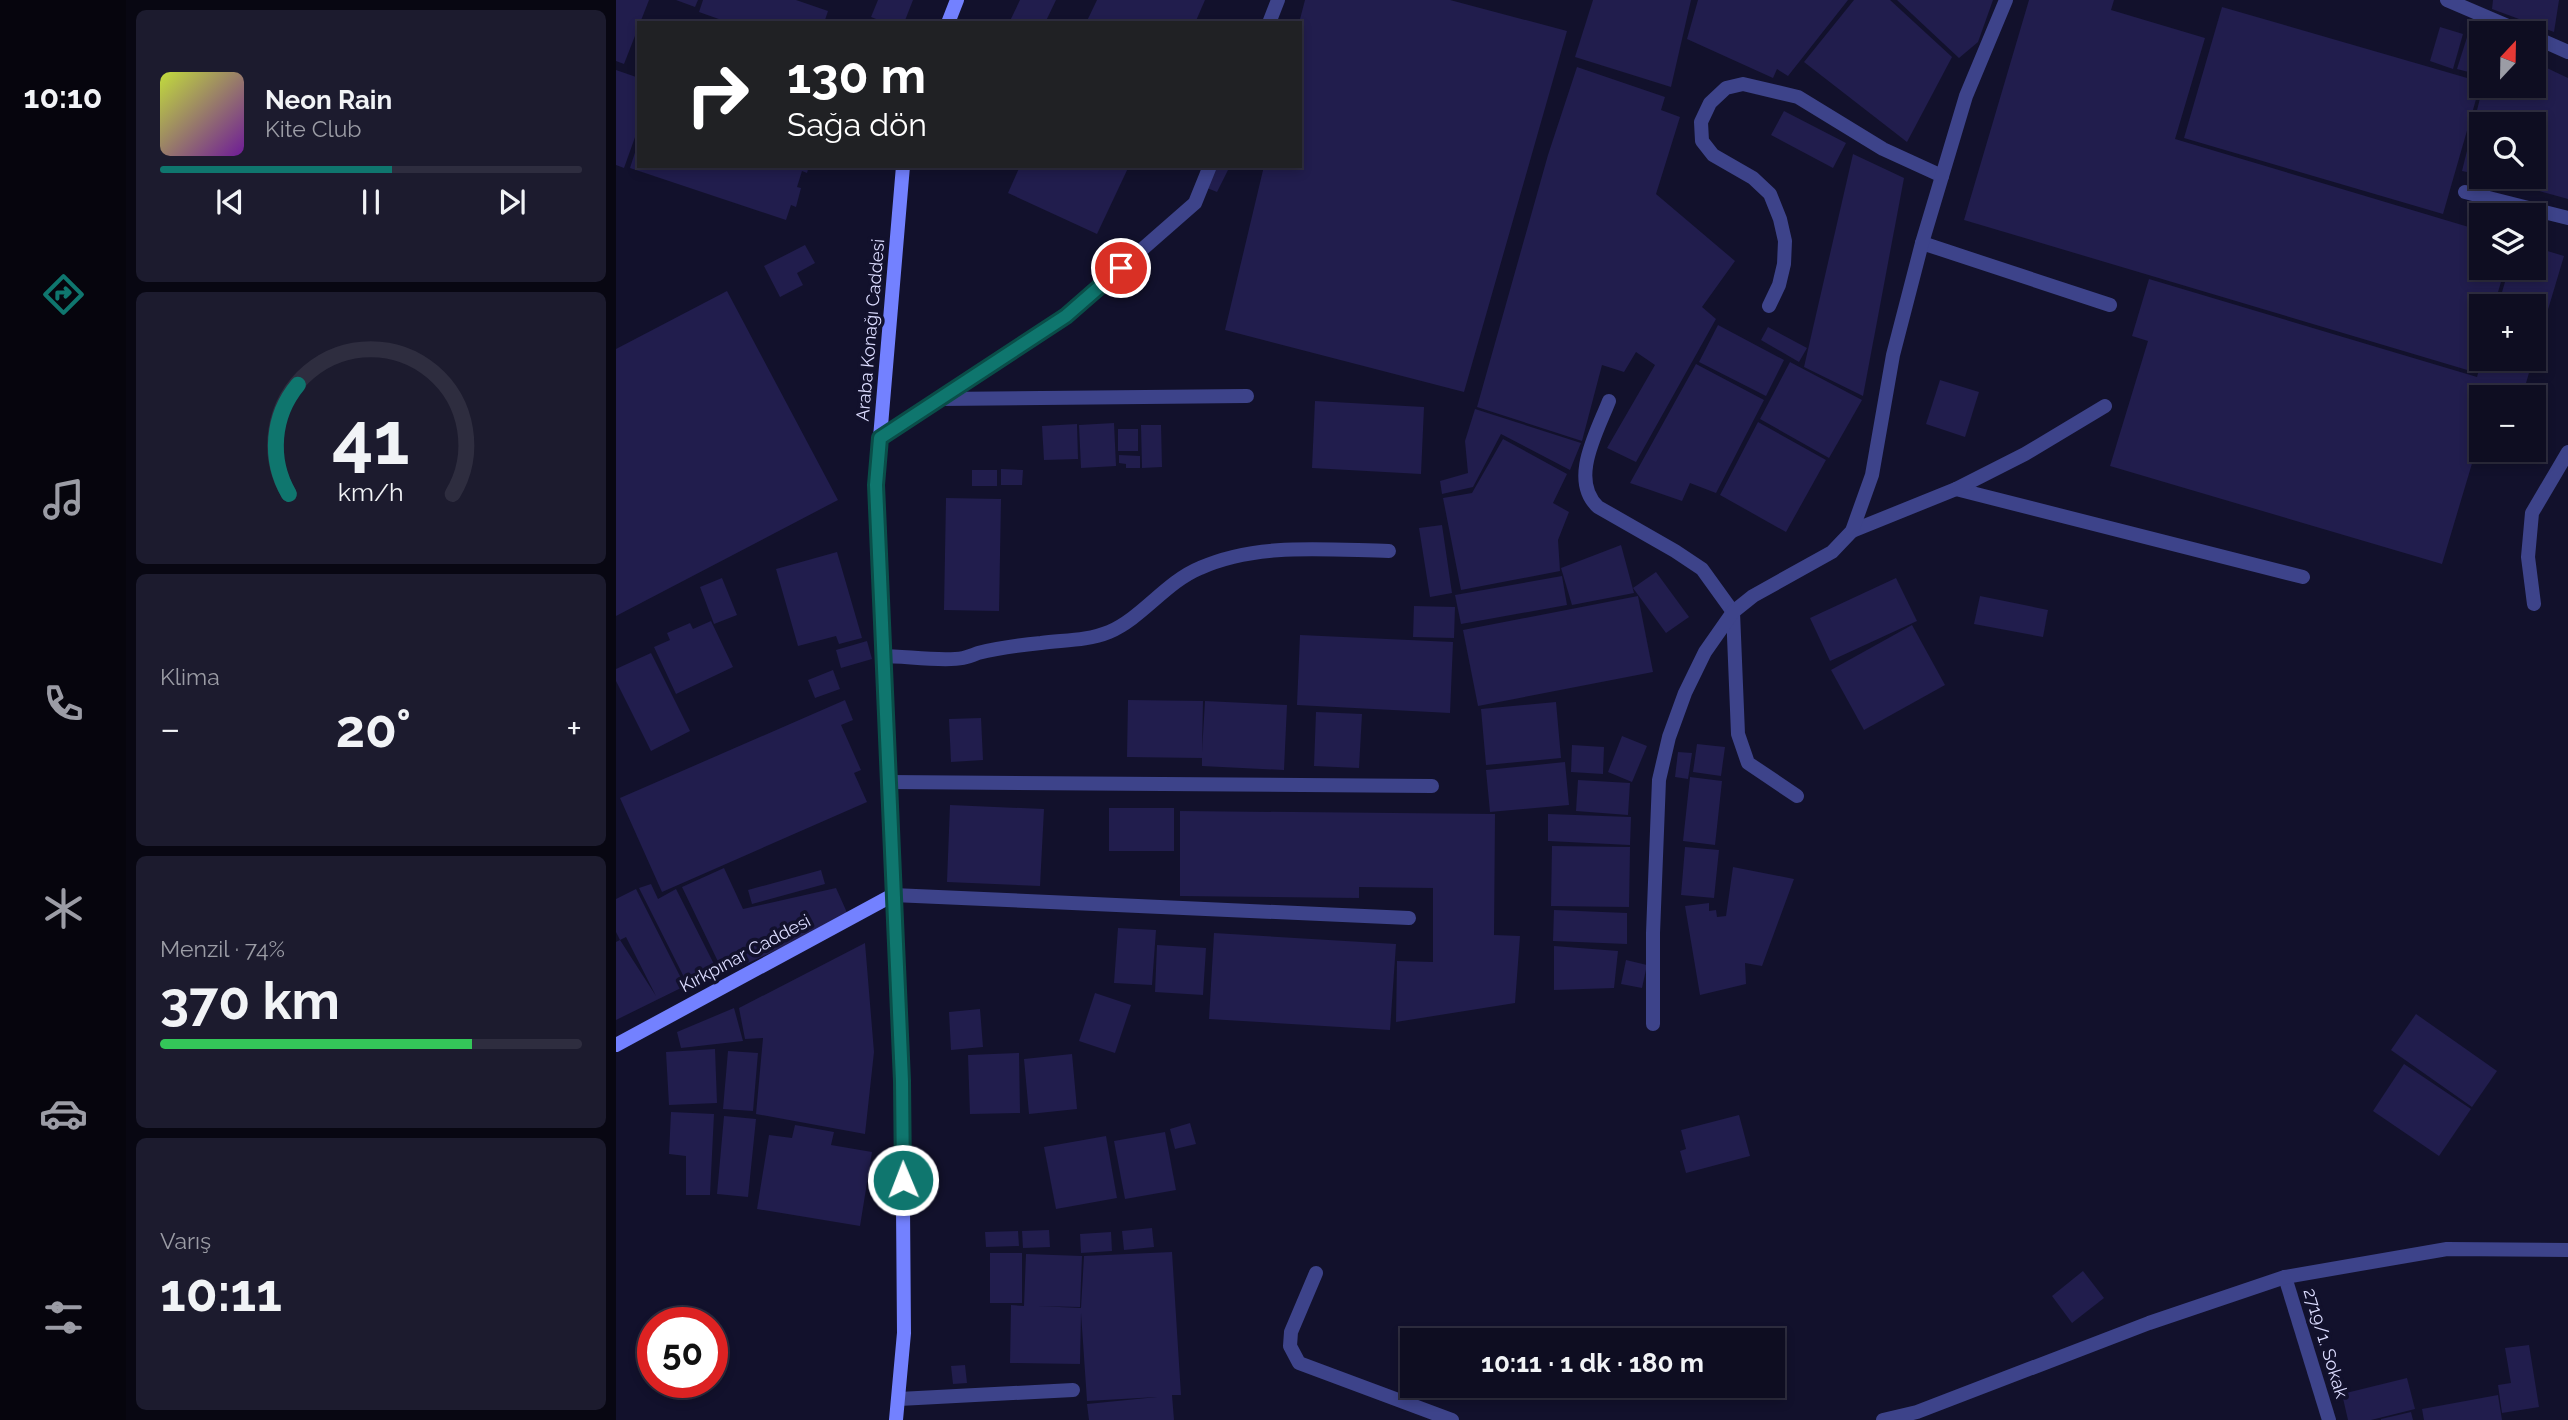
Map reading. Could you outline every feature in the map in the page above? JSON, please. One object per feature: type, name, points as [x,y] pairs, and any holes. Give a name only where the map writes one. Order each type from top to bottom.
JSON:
[{"type":"main road","points":[[949,21],[957,0]]},
{"type":"main road","name":"Araba Konağı Caddesi","points":[[896,1420],[904,1333],[902,1081],[876,485],[903,168]]},
{"type":"main road","name":"Kırkpınar Caddesi","points":[[616,1045],[893,895]]},
{"type":"street","points":[[1270,21],[1278,0]]},
{"type":"street","points":[[1653,1024],[1653,933],[1659,780],[1669,737],[1685,693],[1705,652],[1733,612],[1753,596],[1832,552],[1852,531],[1872,475],[1893,355],[1922,243],[1966,96],[2006,0]]},
{"type":"street","points":[[2447,0],[2496,21]]},
{"type":"street","points":[[2546,42],[2568,52]]},
{"type":"street","points":[[1769,306],[1779,285],[1784,264],[1785,241],[1770,194],[1753,178],[1713,155],[1702,141],[1701,122],[1710,103],[1726,88],[1743,83],[1798,97],[1883,149],[1942,176]]},
{"type":"street","points":[[880,438],[1066,316],[1195,203],[1209,168]]},
{"type":"street","points":[[2465,192],[2568,218]]},
{"type":"street","points":[[1922,243],[2110,305]]},
{"type":"street","points":[[940,398],[1247,396]]},
{"type":"street","points":[[1609,401],[1588,459],[1584,485],[1588,498],[1598,507],[1702,569],[1733,612],[1738,734],[1748,763],[1797,796]]},
{"type":"street","points":[[1852,531],[1956,489],[2025,454],[2105,406]]},
{"type":"street","points":[[2534,604],[2528,557],[2532,513],[2568,452]]},
{"type":"street","points":[[1956,489],[2303,577]]},
{"type":"street","points":[[883,656],[962,659],[980,653],[1077,640],[1109,632],[1199,568],[1228,559],[1262,552],[1296,550],[1389,551]]},
{"type":"street","points":[[888,782],[1432,786]]},
{"type":"street","points":[[893,895],[1409,918]]},
{"type":"street","points":[[1883,1420],[1917,1412],[2149,1323],[2286,1277],[2447,1249],[2568,1250]]},
{"type":"street","points":[[1316,1273],[1291,1332],[1290,1346],[1299,1363],[1452,1420]]},
{"type":"street","name":"2719/1. Sokak","points":[[2286,1277],[2329,1420]]},
{"type":"street","points":[[899,1399],[1073,1390]]},
{"type":"building","points":[[616,0],[649,0],[641,21],[637,21],[637,31],[624,64],[616,61]]},
{"type":"building","points":[[676,0],[698,0],[695,7]]},
{"type":"building","points":[[703,0],[796,0],[828,11],[825,21],[724,21],[699,12]]},
{"type":"building","points":[[878,0],[913,0],[905,21],[881,21],[871,17]]},
{"type":"building","points":[[1020,0],[1056,0],[1046,21],[1010,21]]},
{"type":"building","points":[[1097,0],[1205,0],[1196,21],[1087,21]]},
{"type":"building","points":[[1305,0],[1450,0],[1567,31],[1464,392],[1225,330],[1264,168],[1302,168],[1302,21],[1300,21]]},
{"type":"building","points":[[1593,0],[1691,0],[1671,87],[1575,57]]},
{"type":"building","points":[[1698,0],[1848,0],[1788,76],[1777,69],[1773,78],[1687,39]]},
{"type":"building","points":[[1854,0],[1890,0],[1952,57],[1907,142],[1804,62]]},
{"type":"building","points":[[1897,0],[1993,0],[1978,42],[1959,58]]},
{"type":"building","points":[[2029,0],[2114,0],[2111,10],[2205,38],[2175,139],[2469,227],[2469,280],[2502,280],[2497,294],[2469,294],[2469,371],[1964,220]]},
{"type":"building","points":[[2493,0],[2559,0],[2554,32],[2546,29],[2546,21],[2524,21],[2492,9]]},
{"type":"building","points":[[2222,7],[2469,79],[2469,98],[2476,98],[2472,112],[2469,112],[2469,124],[2443,214],[2184,138]]},
{"type":"building","points":[[2440,27],[2463,34],[2453,69],[2430,61]]},
{"type":"building","points":[[2468,34],[2469,34],[2469,72],[2457,69]]},
{"type":"building","points":[[1577,67],[1665,97],[1661,110],[1680,117],[1656,194],[1735,261],[1702,307],[1716,319],[1636,462],[1607,448],[1655,365],[1636,352],[1624,372],[1602,365],[1582,441],[1477,407],[1548,155]]},
{"type":"building","points":[[2546,68],[2568,78],[2568,199],[2532,189],[2546,189],[2546,112],[2477,112],[2480,98],[2546,98]]},
{"type":"building","points":[[616,70],[637,77],[637,132],[624,168],[616,165]]},
{"type":"building","points":[[1784,111],[1846,143],[1833,168],[1771,135]]},
{"type":"building","points":[[2469,143],[2469,172],[2462,171]]},
{"type":"building","points":[[637,146],[637,168],[808,168],[807,173],[802,171],[797,187],[801,188],[796,207],[791,205],[786,220],[630,168]]},
{"type":"building","points":[[1853,154],[1904,178],[1863,396],[1804,367]]},
{"type":"building","points":[[1019,168],[1128,168],[1097,234],[1008,193]]},
{"type":"building","points":[[1216,168],[1229,168],[1217,192],[1207,188]]},
{"type":"building","points":[[805,245],[815,263],[797,273],[803,285],[780,297],[764,266]]},
{"type":"building","points":[[2546,251],[2564,256],[2546,316],[2546,294],[2501,294],[2506,280],[2546,280]]},
{"type":"building","points":[[2149,279],[2477,377],[2479,371],[2530,371],[2525,385],[2469,385],[2469,462],[2472,462],[2442,564],[2110,466],[2148,341],[2132,336]]},
{"type":"building","points":[[727,291],[838,500],[616,616],[616,349]]},
{"type":"building","points":[[1718,325],[1784,360],[1766,396],[1699,362]]},
{"type":"building","points":[[1768,327],[1807,348],[1799,362],[1761,340]]},
{"type":"building","points":[[1790,362],[1862,400],[1829,458],[1760,419]]},
{"type":"building","points":[[1696,364],[1764,400],[1716,493],[1690,483],[1682,501],[1630,483]]},
{"type":"building","points":[[1940,380],[1979,392],[1965,437],[1926,424]]},
{"type":"building","points":[[1315,401],[1424,407],[1421,474],[1312,468]]},
{"type":"building","points":[[1475,409],[1581,443],[1570,470],[1501,434],[1473,487],[1442,494],[1440,481],[1468,473],[1465,441]]},
{"type":"building","points":[[1758,422],[1826,460],[1786,532],[1720,495]]},
{"type":"building","points":[[1114,423],[1116,466],[1081,468],[1079,425]]},
{"type":"building","points":[[1077,424],[1078,459],[1044,460],[1042,426]]},
{"type":"building","points":[[1141,425],[1161,425],[1162,467],[1142,468]]},
{"type":"building","points":[[1118,429],[1138,429],[1138,451],[1118,451]]},
{"type":"building","points":[[1503,439],[1567,474],[1553,503],[1569,512],[1558,540],[1560,571],[1461,590],[1443,498],[1472,493]]},
{"type":"building","points":[[1119,455],[1140,456],[1140,468],[1126,468],[1126,464],[1119,463]]},
{"type":"building","points":[[1001,469],[1023,470],[1022,485],[1001,485]]},
{"type":"building","points":[[972,470],[997,470],[997,486],[972,486]]},
{"type":"building","points":[[946,498],[1001,499],[999,611],[944,610]]},
{"type":"building","points":[[1442,525],[1452,593],[1430,597],[1419,528]]},
{"type":"building","points":[[1621,545],[1634,593],[1572,605],[1561,568]]},
{"type":"building","points":[[837,552],[862,638],[839,644],[836,636],[798,646],[776,569]]},
{"type":"building","points":[[1656,572],[1689,617],[1666,633],[1633,588]]},
{"type":"building","points":[[1562,576],[1567,605],[1461,624],[1455,595]]},
{"type":"building","points":[[722,578],[737,615],[714,624],[700,587]]},
{"type":"building","points":[[1896,578],[1917,621],[1830,661],[1810,618]]},
{"type":"building","points":[[1638,596],[1653,672],[1478,706],[1463,630]]},
{"type":"building","points":[[1980,596],[2048,610],[2043,637],[1974,624]]},
{"type":"building","points":[[1414,606],[1455,607],[1454,638],[1413,637]]},
{"type":"building","points":[[711,621],[733,667],[676,694],[654,647],[670,640],[667,633],[690,623],[693,629]]},
{"type":"building","points":[[1912,625],[1945,685],[1864,730],[1831,670]]},
{"type":"building","points":[[1300,635],[1453,642],[1450,713],[1297,705]]},
{"type":"building","points":[[867,641],[872,659],[841,668],[836,650]]},
{"type":"building","points":[[651,653],[690,731],[651,751],[616,681],[616,669]]},
{"type":"building","points":[[833,670],[840,689],[815,698],[808,680]]},
{"type":"building","points":[[845,700],[853,720],[841,725],[861,770],[854,773],[867,802],[662,892],[620,798]]},
{"type":"building","points":[[1128,700],[1203,701],[1202,752],[1205,701],[1287,705],[1284,770],[1202,766],[1202,758],[1127,757]]},
{"type":"building","points":[[1556,702],[1561,758],[1486,765],[1481,709]]},
{"type":"building","points":[[1316,712],[1362,714],[1359,768],[1314,766]]},
{"type":"building","points":[[981,718],[983,760],[951,762],[949,719]]},
{"type":"building","points":[[1622,736],[1647,746],[1632,782],[1608,772]]},
{"type":"building","points":[[1697,744],[1725,747],[1721,776],[1693,772]]},
{"type":"building","points":[[1572,745],[1604,747],[1603,774],[1571,772]]},
{"type":"building","points":[[1678,752],[1692,753],[1688,779],[1675,777]]},
{"type":"building","points":[[1565,762],[1569,805],[1490,812],[1486,770]]},
{"type":"building","points":[[1690,777],[1722,781],[1715,845],[1683,841]]},
{"type":"building","points":[[1578,780],[1630,783],[1628,815],[1576,811]]},
{"type":"building","points":[[950,805],[1044,809],[1040,886],[947,882]]},
{"type":"building","points":[[1109,808],[1174,808],[1174,851],[1109,851]]},
{"type":"building","points":[[1180,811],[1495,814],[1494,935],[1520,936],[1515,1003],[1396,1022],[1397,961],[1433,962],[1433,888],[1359,887],[1359,898],[1180,896]]},
{"type":"building","points":[[1548,814],[1631,817],[1630,845],[1548,841]]},
{"type":"building","points":[[1552,846],[1630,847],[1629,907],[1551,906]]},
{"type":"building","points":[[1685,847],[1719,850],[1714,898],[1681,895]]},
{"type":"building","points":[[1733,867],[1794,879],[1762,966],[1745,963],[1746,984],[1700,995],[1685,906],[1709,903],[1709,911],[1716,910],[1717,917],[1726,916]]},
{"type":"building","points":[[724,868],[743,909],[836,888],[849,917],[724,974],[682,887]]},
{"type":"building","points":[[821,870],[825,884],[752,904],[748,890]]},
{"type":"building","points":[[651,884],[658,899],[676,889],[719,974],[690,989],[639,888]]},
{"type":"building","points":[[636,889],[685,986],[616,1020],[616,942],[620,940],[616,932],[616,899]],"holes":[[[626,937],[656,996],[620,940]]]},
{"type":"building","points":[[1554,910],[1627,913],[1627,944],[1553,941]]},
{"type":"building","points":[[1118,928],[1156,930],[1152,985],[1114,983]]},
{"type":"building","points":[[1214,933],[1396,944],[1390,1030],[1209,1019]]},
{"type":"building","points":[[865,943],[874,1052],[865,1134],[756,1114],[763,1038],[745,1039],[739,1008]]},
{"type":"building","points":[[1157,945],[1206,948],[1203,995],[1155,992]]},
{"type":"building","points":[[1554,946],[1618,951],[1614,988],[1554,990]]},
{"type":"building","points":[[1626,960],[1647,965],[1642,988],[1621,984]]},
{"type":"building","points":[[1095,993],[1131,1005],[1115,1053],[1079,1041]]},
{"type":"building","points":[[734,1008],[743,1041],[681,1048],[677,1032]]},
{"type":"building","points":[[980,1009],[983,1047],[951,1050],[949,1012]]},
{"type":"building","points":[[2416,1014],[2497,1071],[2472,1107],[2391,1050]]},
{"type":"building","points":[[715,1049],[717,1103],[669,1105],[666,1052]]},
{"type":"building","points":[[728,1051],[758,1053],[753,1111],[723,1109]]},
{"type":"building","points":[[1019,1053],[1020,1113],[970,1114],[968,1055]]},
{"type":"building","points":[[1072,1054],[1077,1109],[1029,1114],[1024,1059]]},
{"type":"building","points":[[2404,1064],[2471,1109],[2439,1156],[2373,1111]]},
{"type":"building","points":[[671,1112],[714,1114],[710,1195],[686,1195],[686,1156],[669,1154]]},
{"type":"building","points":[[1739,1115],[1750,1156],[1686,1173],[1680,1151],[1686,1149],[1681,1130]]},
{"type":"building","points":[[724,1116],[756,1119],[748,1197],[717,1194]]},
{"type":"building","points":[[1190,1123],[1196,1144],[1175,1149],[1170,1129]]},
{"type":"building","points":[[795,1125],[834,1132],[831,1145],[872,1152],[860,1226],[757,1209],[769,1135],[792,1138]]},
{"type":"building","points":[[1165,1132],[1176,1190],[1125,1199],[1114,1141]]},
{"type":"building","points":[[1106,1136],[1117,1198],[1056,1209],[1044,1147]]},
{"type":"building","points":[[1152,1228],[1154,1247],[1124,1250],[1122,1231]]},
{"type":"building","points":[[1049,1230],[1050,1247],[1023,1248],[1022,1231]]},
{"type":"building","points":[[1018,1231],[1019,1246],[986,1247],[985,1232]]},
{"type":"building","points":[[1111,1232],[1112,1251],[1081,1253],[1080,1234]]},
{"type":"building","points":[[1172,1252],[1181,1395],[1172,1395],[1174,1420],[1089,1420],[1087,1404],[1157,1397],[1087,1401],[1081,1313],[1080,1364],[1010,1363],[1011,1305],[1024,1306],[1026,1254],[1082,1256],[1080,1307],[1037,1306],[1081,1308],[1084,1256]]},
{"type":"building","points":[[990,1253],[1022,1253],[1022,1303],[990,1303]]},
{"type":"building","points":[[2083,1271],[2104,1298],[2072,1323],[2052,1296]]},
{"type":"building","points":[[2529,1345],[2539,1407],[2502,1413],[2498,1385],[2511,1383],[2505,1348]]},
{"type":"building","points":[[965,1365],[967,1383],[953,1384],[951,1366]]},
{"type":"building","points":[[2407,1378],[2415,1409],[2371,1420],[2348,1420],[2342,1394]]},
{"type":"building","points":[[2498,1395],[2502,1420],[2424,1420],[2422,1409]]},
{"type":"building","points":[[2411,1412],[2413,1420],[2381,1420],[2381,1419]]},
{"type":"route","points":[[903,1180],[902,1081],[876,485],[880,438],[1066,316],[1121,268]]}]
